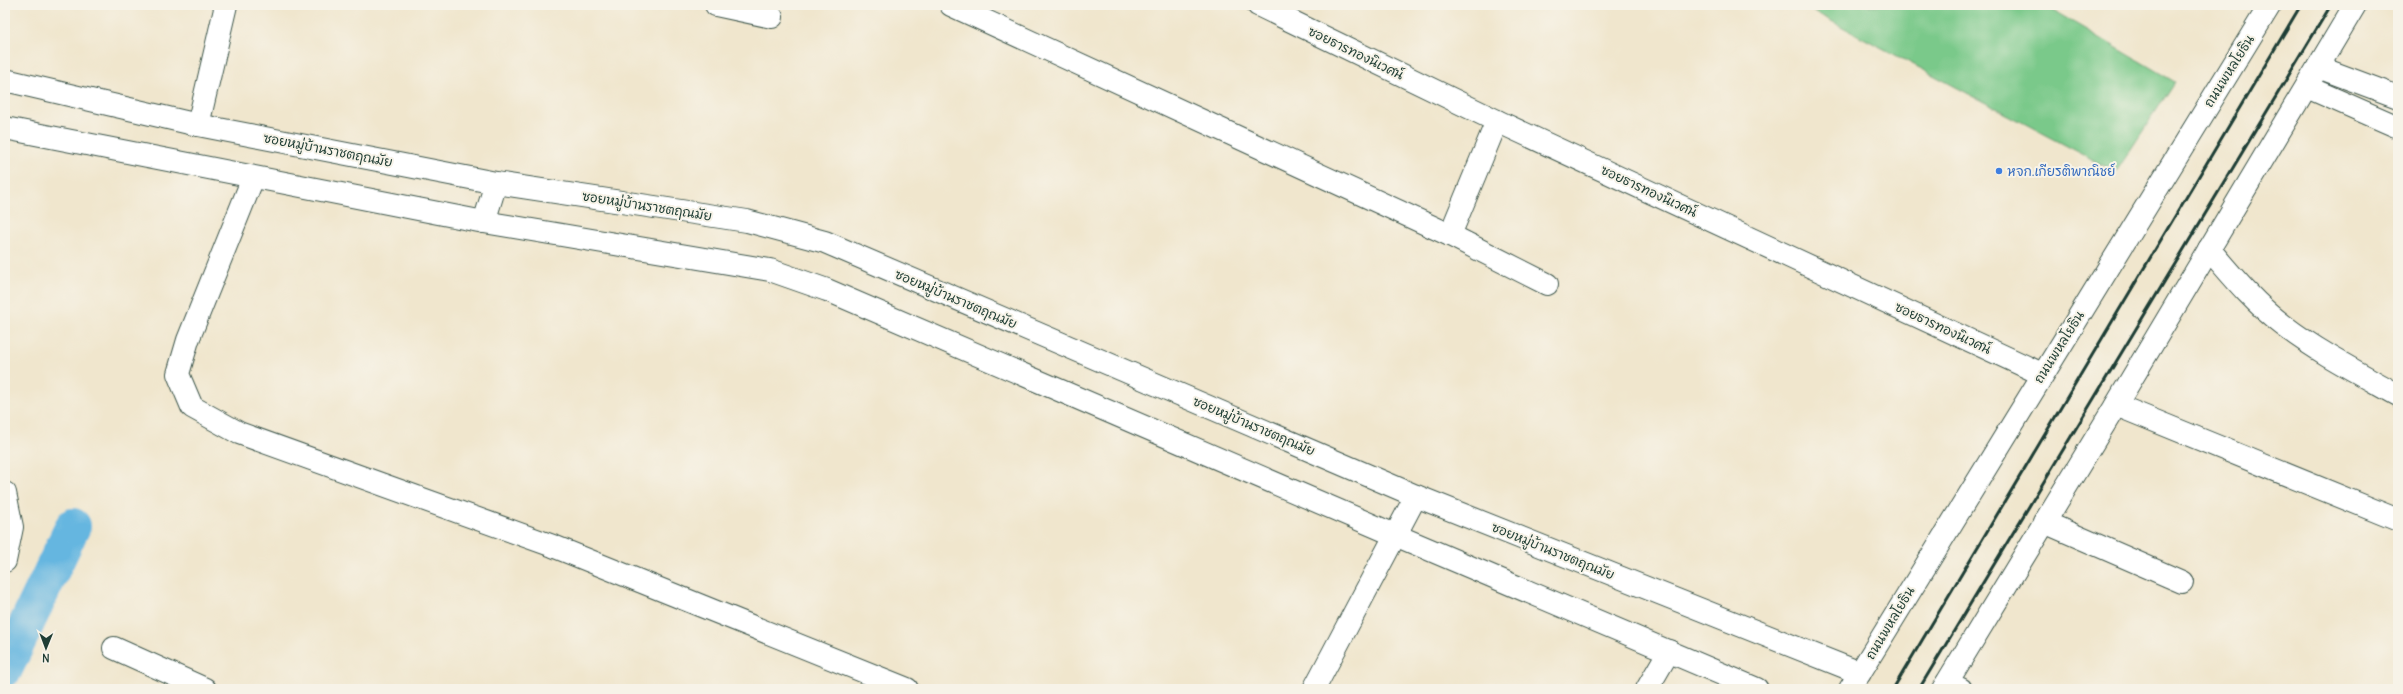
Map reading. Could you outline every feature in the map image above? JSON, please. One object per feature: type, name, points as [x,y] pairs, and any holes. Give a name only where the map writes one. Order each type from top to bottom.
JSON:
[{"type":"street","points":[[198,125],[226,5]]},
{"type":"street","points":[[716,5],[772,17]]},
{"type":"street","name":"ซอยธารทองนิเวศน์","points":[[1258,5],[1497,121],[2042,374]]},
{"type":"street","name":"ถนนพหลโยธิน","points":[[1855,681],[2042,374],[2270,5]]},
{"type":"street","points":[[1950,687],[2044,522],[2116,405],[2355,5]]},
{"type":"street","points":[[960,7],[1450,235],[1547,284]]},
{"type":"street","points":[[2318,67],[2398,97]]},
{"type":"street","name":"ซอยหมู่บ้านราชตฤณมัย","points":[[5,80],[198,125],[496,182],[747,221],[825,242],[1416,496],[1855,681]]},
{"type":"street","points":[[2307,87],[2398,126]]},
{"type":"street","points":[[1450,235],[1497,121]]},
{"type":"street","points":[[5,128],[253,178],[484,222],[770,270],[827,290],[1395,535],[1757,689]]},
{"type":"street","points":[[253,178],[188,340],[178,374],[192,406],[239,433],[553,546],[908,689]]},
{"type":"street","points":[[484,222],[496,182]]},
{"type":"street","points":[[2209,249],[2253,298],[2283,326],[2355,371],[2398,395]]},
{"type":"street","points":[[2116,405],[2398,520]]},
{"type":"street","points":[[5,493],[12,527],[5,561]]},
{"type":"street","points":[[1314,689],[1416,496]]},
{"type":"street","points":[[2044,522],[2182,582]]},
{"type":"street","points":[[114,648],[174,683],[205,689]]},
{"type":"street","points":[[1647,689],[1669,651]]},
{"type":"green space","points":[[1801,5],[2044,5],[2175,82],[2116,172]]},
{"type":"waterway","points":[[5,669],[73,526]]},
{"type":"railway","points":[[1893,689],[2301,5]]},
{"type":"railway","points":[[1919,689],[2331,5]]},
{"type":"place","name":"หจก.เกียรติพาณิชย์","points":[[1999,171]]}]
